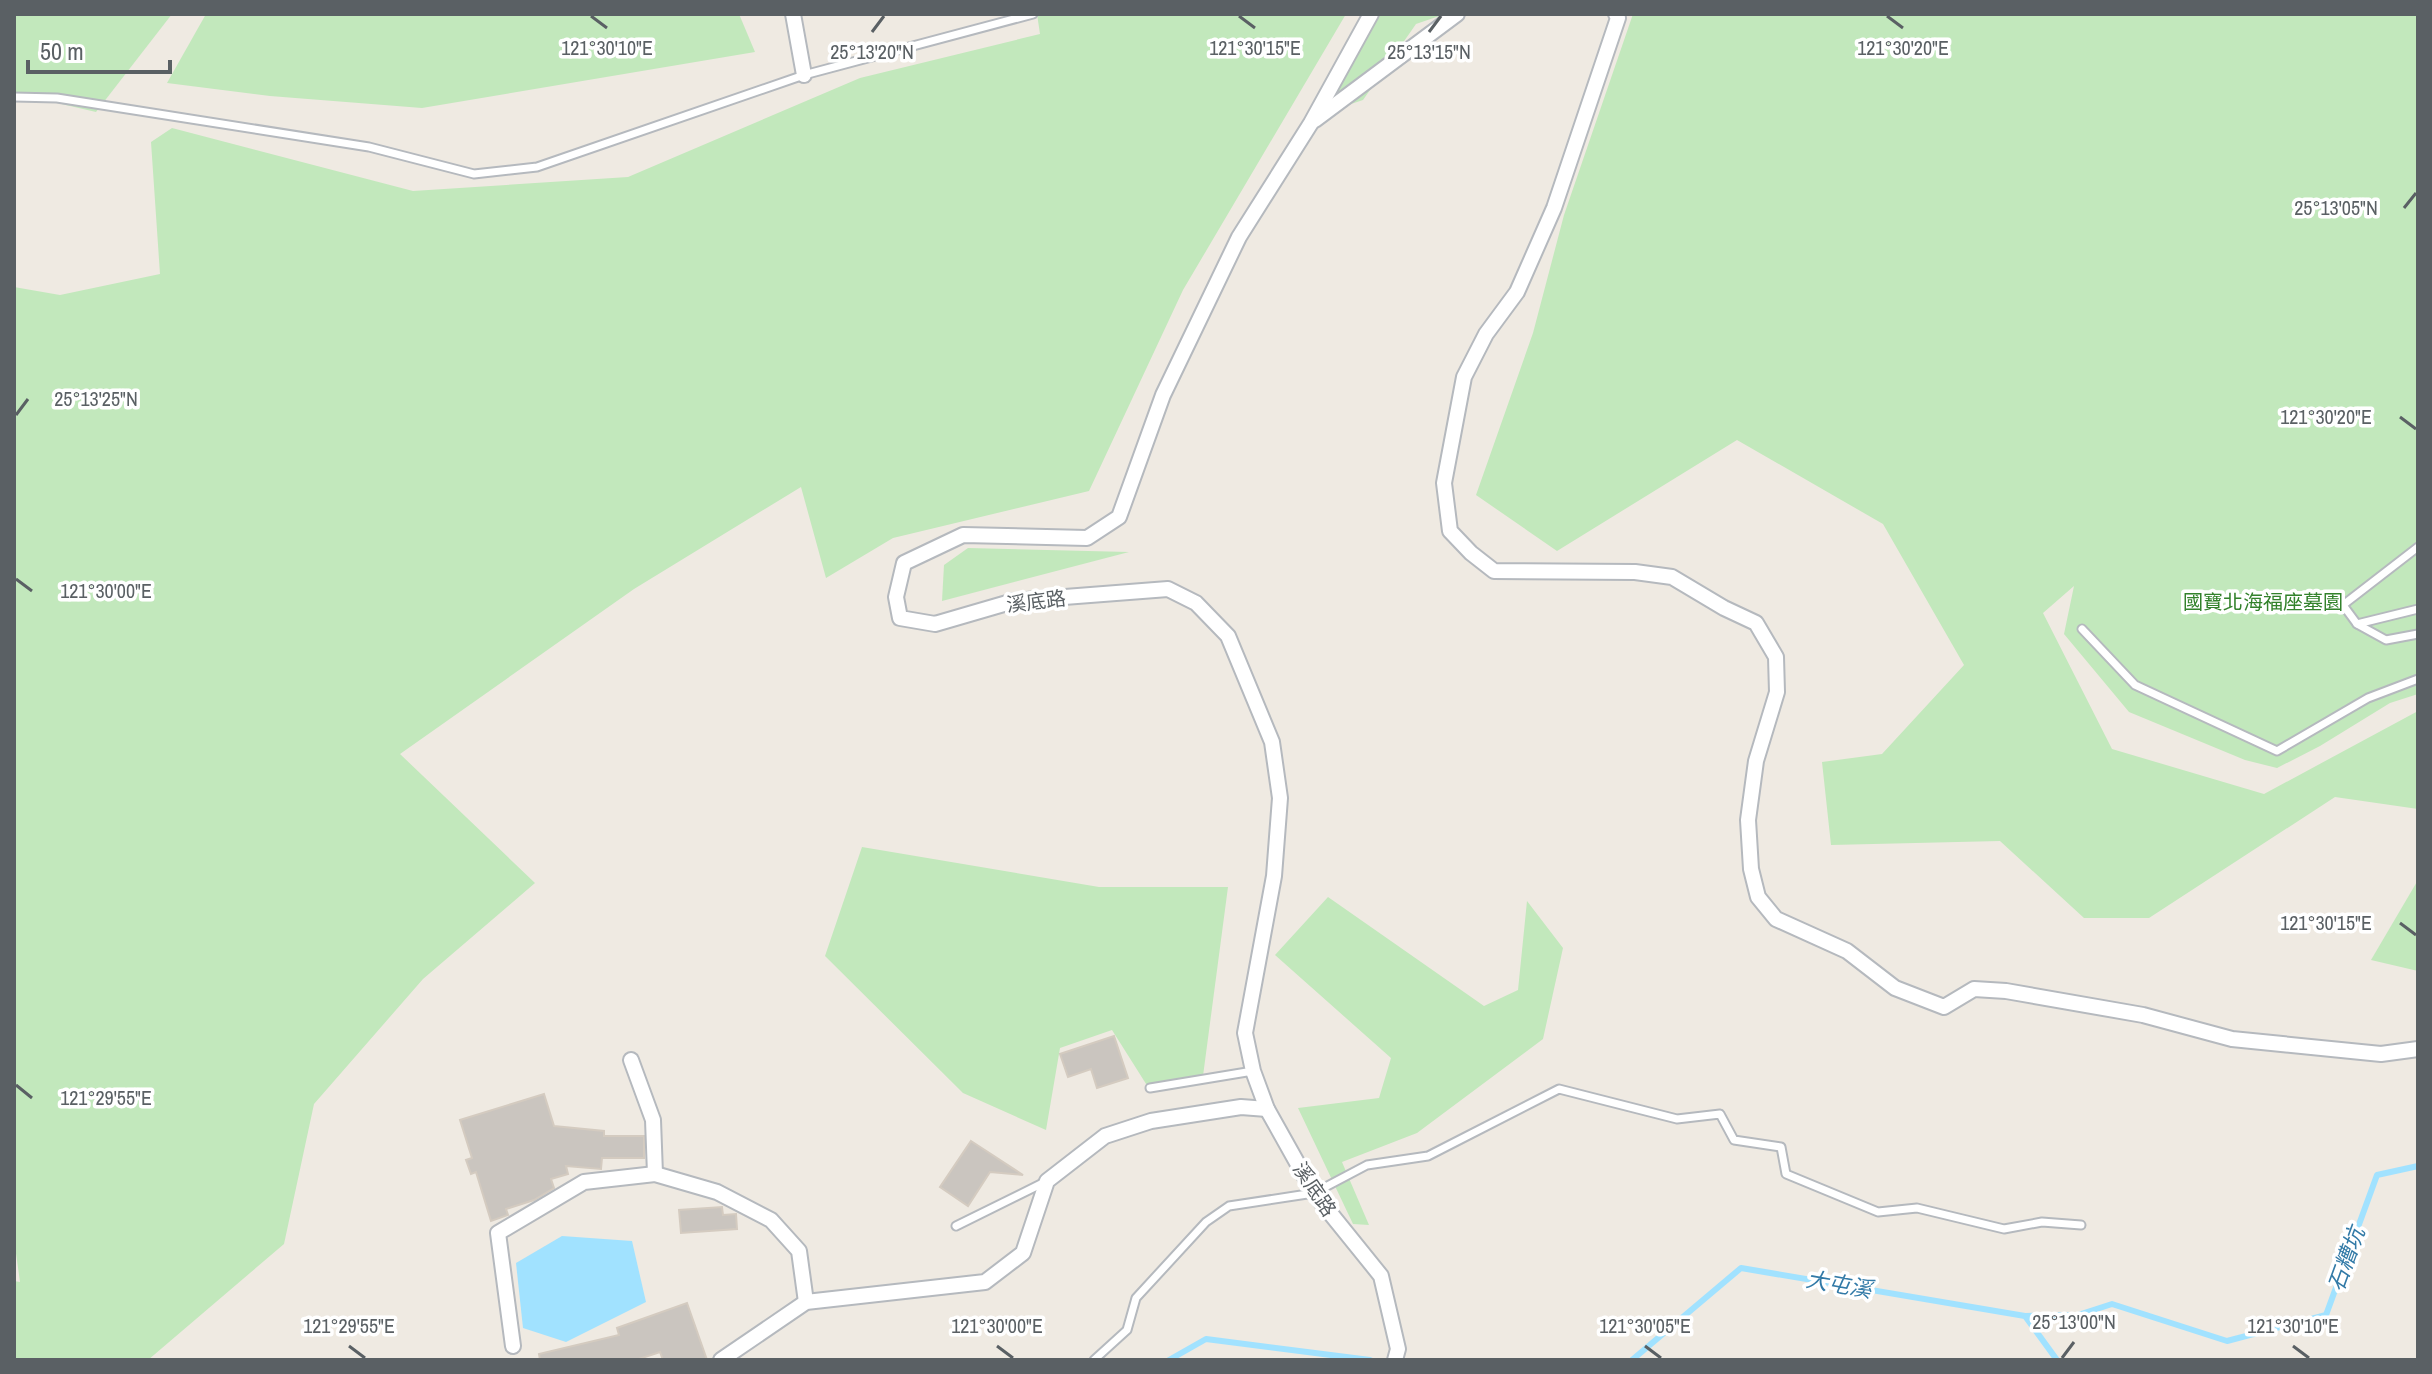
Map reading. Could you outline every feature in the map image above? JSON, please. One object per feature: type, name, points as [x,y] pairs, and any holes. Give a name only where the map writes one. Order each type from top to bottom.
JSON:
[{"type":"street","points":[[793,14],[804,75]]},
{"type":"street","name":"溪底路","points":[[1371,14],[1311,123],[1239,237],[1163,395],[1119,517],[1087,538],[963,535],[904,563],[896,597],[900,618],[935,624],[1014,601],[1168,589],[1196,603],[1228,636],[1272,742],[1280,798],[1274,876],[1245,1033],[1253,1071],[1267,1109],[1314,1193],[1381,1276],[1397,1355]]},
{"type":"street","points":[[1311,123],[1457,14]]},
{"type":"street","points":[[1616,14],[1618,18],[1554,208],[1517,292],[1486,334],[1464,377],[1444,483],[1450,531],[1494,571],[1635,572],[1672,577],[1756,623],[1776,657],[1777,692],[1756,761],[1748,820],[1751,869],[1758,897],[1776,919],[1847,951],[1895,988],[1944,1007],[1974,989],[2006,991],[2143,1015],[2232,1039],[2381,1054],[2418,1049]]},
{"type":"street","points":[[631,1060],[653,1120],[655,1174]]},
{"type":"street","points":[[721,1360],[806,1302],[985,1282],[1023,1253],[1047,1181],[1105,1136],[1139,1125],[1241,1107],[1267,1109]]},
{"type":"street","points":[[513,1346],[498,1233],[584,1182],[655,1174],[717,1192],[771,1220],[799,1251],[806,1302]]},
{"type":"lane","points":[[14,97],[57,98],[369,147],[474,174],[537,167],[804,75],[1033,14]]},
{"type":"lane","points":[[2418,547],[2343,605],[2357,624],[2386,640],[2418,634]]},
{"type":"lane","points":[[2357,624],[2418,609]]},
{"type":"lane","points":[[2082,629],[2135,685],[2277,751],[2368,698],[2418,679]]},
{"type":"lane","points":[[1150,1088],[1253,1071]]},
{"type":"lane","points":[[1094,1360],[1127,1330],[1136,1298],[1206,1222],[1229,1206],[1314,1193],[1367,1165],[1428,1156],[1559,1089],[1677,1119],[1720,1114],[1734,1140],[1781,1147],[1786,1174],[1878,1212],[1917,1208],[2004,1229],[2042,1222],[2081,1225]]},
{"type":"lane","points":[[956,1226],[1047,1181]]},
{"type":"green space","points":[[14,14],[172,14],[96,112],[14,93]]},
{"type":"green space","points":[[206,14],[739,14],[755,52],[422,108],[270,96],[167,83]]},
{"type":"green space","points":[[1037,14],[1346,14],[1183,290],[1089,491],[893,538],[826,578],[801,487],[634,589],[400,754],[535,883],[423,979],[314,1104],[284,1244],[148,1360],[14,1360],[14,1281],[20,1282],[14,1239],[14,287],[60,295],[160,274],[151,142],[172,128],[413,191],[628,177],[860,78],[1040,34]]},
{"type":"green space","points":[[1376,14],[1445,14],[1416,24],[1363,100],[1321,114]]},
{"type":"green space","name":"國寶北海福座墓園","points":[[1633,14],[2418,14],[2418,694],[2390,703],[2277,768],[2245,760],[2129,712],[2064,634],[2074,586],[2043,613],[2112,749],[2264,794],[2418,711],[2418,809],[2335,797],[2149,918],[2084,918],[2000,841],[1831,845],[1822,762],[1882,754],[1964,665],[1883,524],[1737,440],[1557,551],[1476,495],[1533,333],[1564,215]]},
{"type":"green space","points":[[968,548],[1129,552],[942,601],[944,565]]},
{"type":"green space","points":[[862,847],[1099,887],[1228,887],[1203,1076],[1148,1087],[1112,1030],[1060,1048],[1046,1130],[963,1093],[825,956]]},
{"type":"green space","points":[[2418,880],[2418,971],[2371,960]]},
{"type":"green space","points":[[1328,897],[1484,1006],[1518,990],[1527,901],[1563,948],[1543,1039],[1417,1133],[1342,1162],[1369,1225],[1353,1224],[1298,1108],[1379,1098],[1391,1058],[1275,955]]},
{"type":"water","points":[[562,1236],[632,1241],[646,1302],[566,1342],[523,1328],[516,1263]]},
{"type":"building","points":[[1114,1036],[1128,1078],[1097,1088],[1091,1069],[1068,1077],[1060,1054]]},
{"type":"building","points":[[544,1094],[554,1126],[604,1131],[604,1136],[644,1136],[644,1158],[602,1158],[601,1169],[566,1166],[568,1174],[551,1179],[554,1188],[534,1200],[506,1209],[508,1215],[491,1221],[476,1172],[471,1174],[466,1160],[472,1158],[460,1120]]},
{"type":"building","points":[[971,1141],[1023,1175],[990,1172],[968,1206],[940,1187]]},
{"type":"building","points":[[722,1207],[723,1215],[736,1214],[737,1229],[681,1233],[679,1210]]},
{"type":"building","points":[[687,1303],[707,1360],[663,1360],[660,1352],[636,1360],[540,1360],[539,1354],[619,1335],[617,1328]]},
{"type":"waterway","name":"石糟坑","points":[[2025,1316],[2078,1315],[2112,1304],[2227,1341],[2326,1315],[2377,1175],[2418,1166]]},
{"type":"waterway","name":"大屯溪","points":[[1632,1360],[1741,1268],[2025,1316],[2057,1360]]},
{"type":"waterway","name":"大屯溪","points":[[1169,1360],[1206,1339],[1370,1360]]}]
